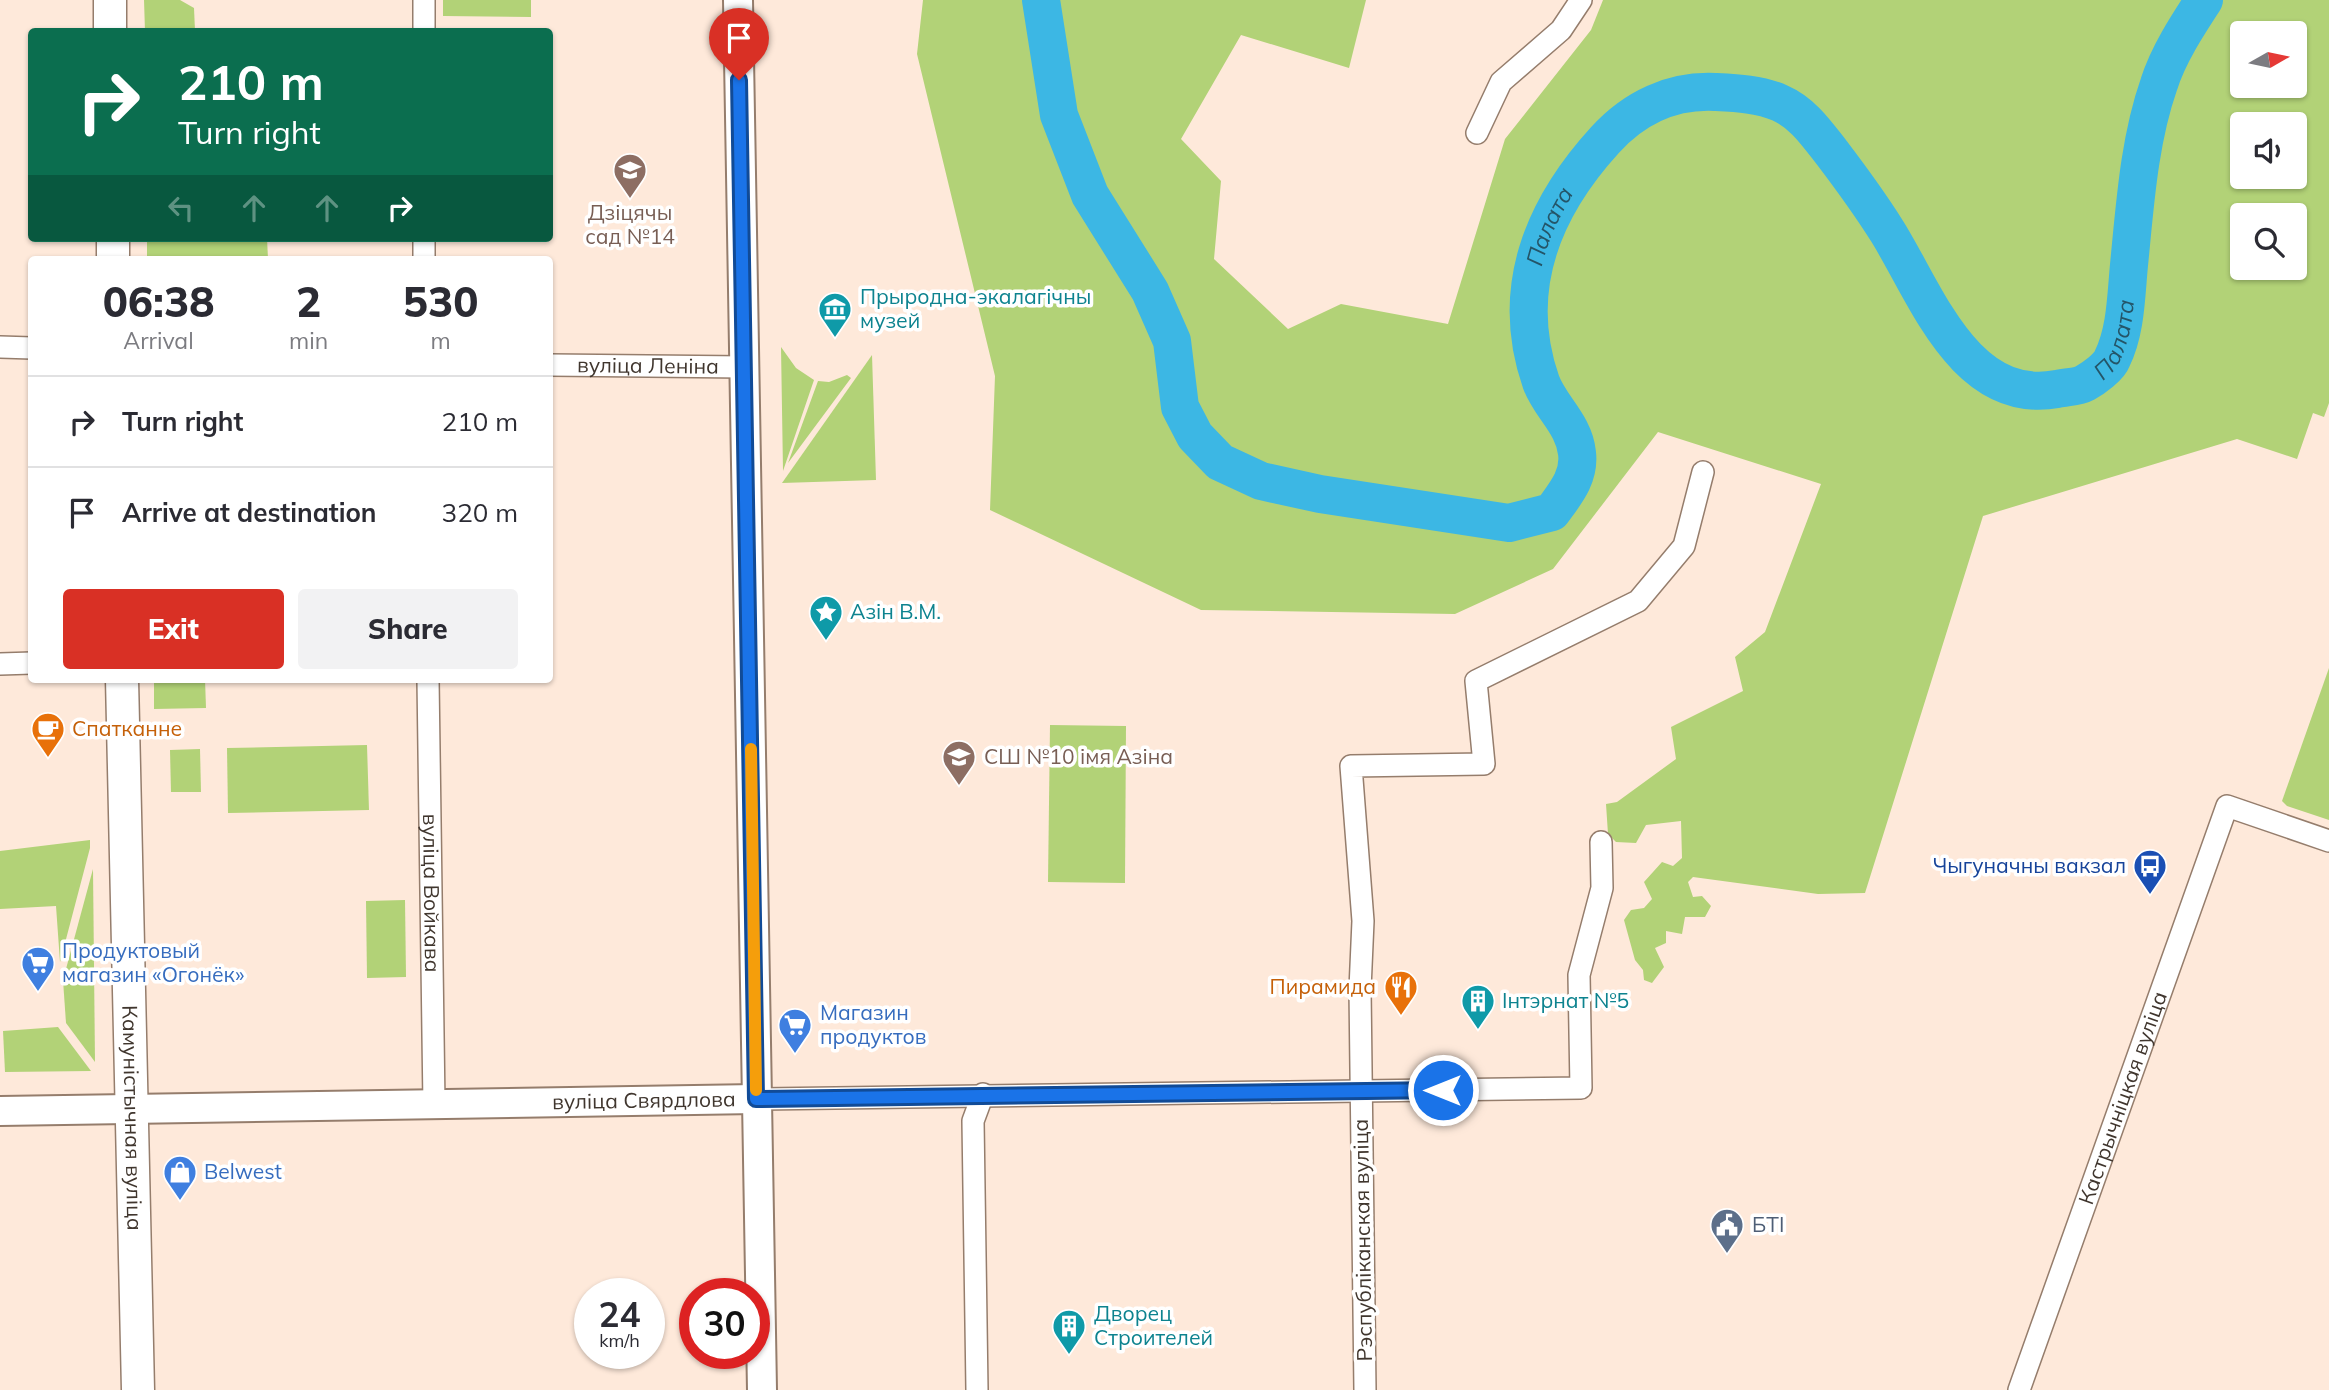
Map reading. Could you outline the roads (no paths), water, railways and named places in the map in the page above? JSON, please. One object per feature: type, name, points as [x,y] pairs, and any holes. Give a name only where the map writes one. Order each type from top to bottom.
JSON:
[{"type":"main road","points":[[110,0],[110,28]]},
{"type":"main road","name":"Камуністычная вуліца","points":[[122,683],[138,1390]]},
{"type":"street","points":[[424,0],[424,28]]},
{"type":"street","points":[[738,0],[762,1390]]},
{"type":"street","points":[[1477,133],[1501,82],[1561,30],[1581,0]]},
{"type":"street","points":[[0,348],[28,348]]},
{"type":"street","name":"вуліца Леніна","points":[[553,365],[745,367]]},
{"type":"street","name":"Рэспубліканская вуліца","points":[[1365,1390],[1361,1091],[1363,921],[1351,766],[1484,764],[1476,681],[1638,601],[1684,546],[1703,472]]},
{"type":"street","points":[[0,664],[28,663]]},
{"type":"street","name":"вуліца Войкава","points":[[428,683],[434,1104]]},
{"type":"street","name":"Кастрычніцкая вуліца","points":[[2019,1390],[2227,806],[2329,841]]},
{"type":"street","name":"вуліца Свярдлова","points":[[0,1111],[983,1094],[1581,1088],[1579,975],[1602,888],[1601,842]]},
{"type":"street","points":[[977,1390],[973,1121],[983,1094]]},
{"type":"waterway","name":"Палата","points":[[1041,0],[1059,115],[1090,195],[1150,291],[1172,341],[1180,407],[1195,436],[1220,462],[1261,481],[1320,494],[1509,523],[1552,512],[1570,485],[1577,462],[1575,443],[1567,424],[1545,391],[1532,348],[1529,315],[1537,252],[1564,194],[1583,166],[1628,119],[1655,103],[1699,92],[1756,96],[1788,107],[1815,131],[1853,182],[1887,231],[1933,313],[1973,363],[1997,380],[2025,390],[2075,386],[2089,381],[2105,369],[2117,348],[2125,313],[2139,173],[2152,106],[2173,52],[2204,0]]},
{"type":"place","name":"Дзіцячы сад №14","points":[[630,200]]},
{"type":"place","name":"Прыродна-экалагічны музей","points":[[835,339]]},
{"type":"place","name":"Азін В.М.","points":[[826,642]]},
{"type":"place","name":"Спатканне","points":[[48,759]]},
{"type":"place","name":"СШ №10 імя Азіна","points":[[959,787]]},
{"type":"place","name":"Чыгуначны вакзал","points":[[2150,896]]},
{"type":"place","name":"Продуктовый магазин «Огонёк»","points":[[38,993]]},
{"type":"place","name":"Пирамида","points":[[1401,1017]]},
{"type":"place","name":"Інтэрнат №5","points":[[1478,1031]]},
{"type":"place","name":"Магазин продуктов","points":[[795,1055]]},
{"type":"place","name":"Belwest","points":[[180,1202]]},
{"type":"place","name":"БТІ","points":[[1727,1255]]},
{"type":"place","name":"Дворец Строителей","points":[[1069,1356]]}]
